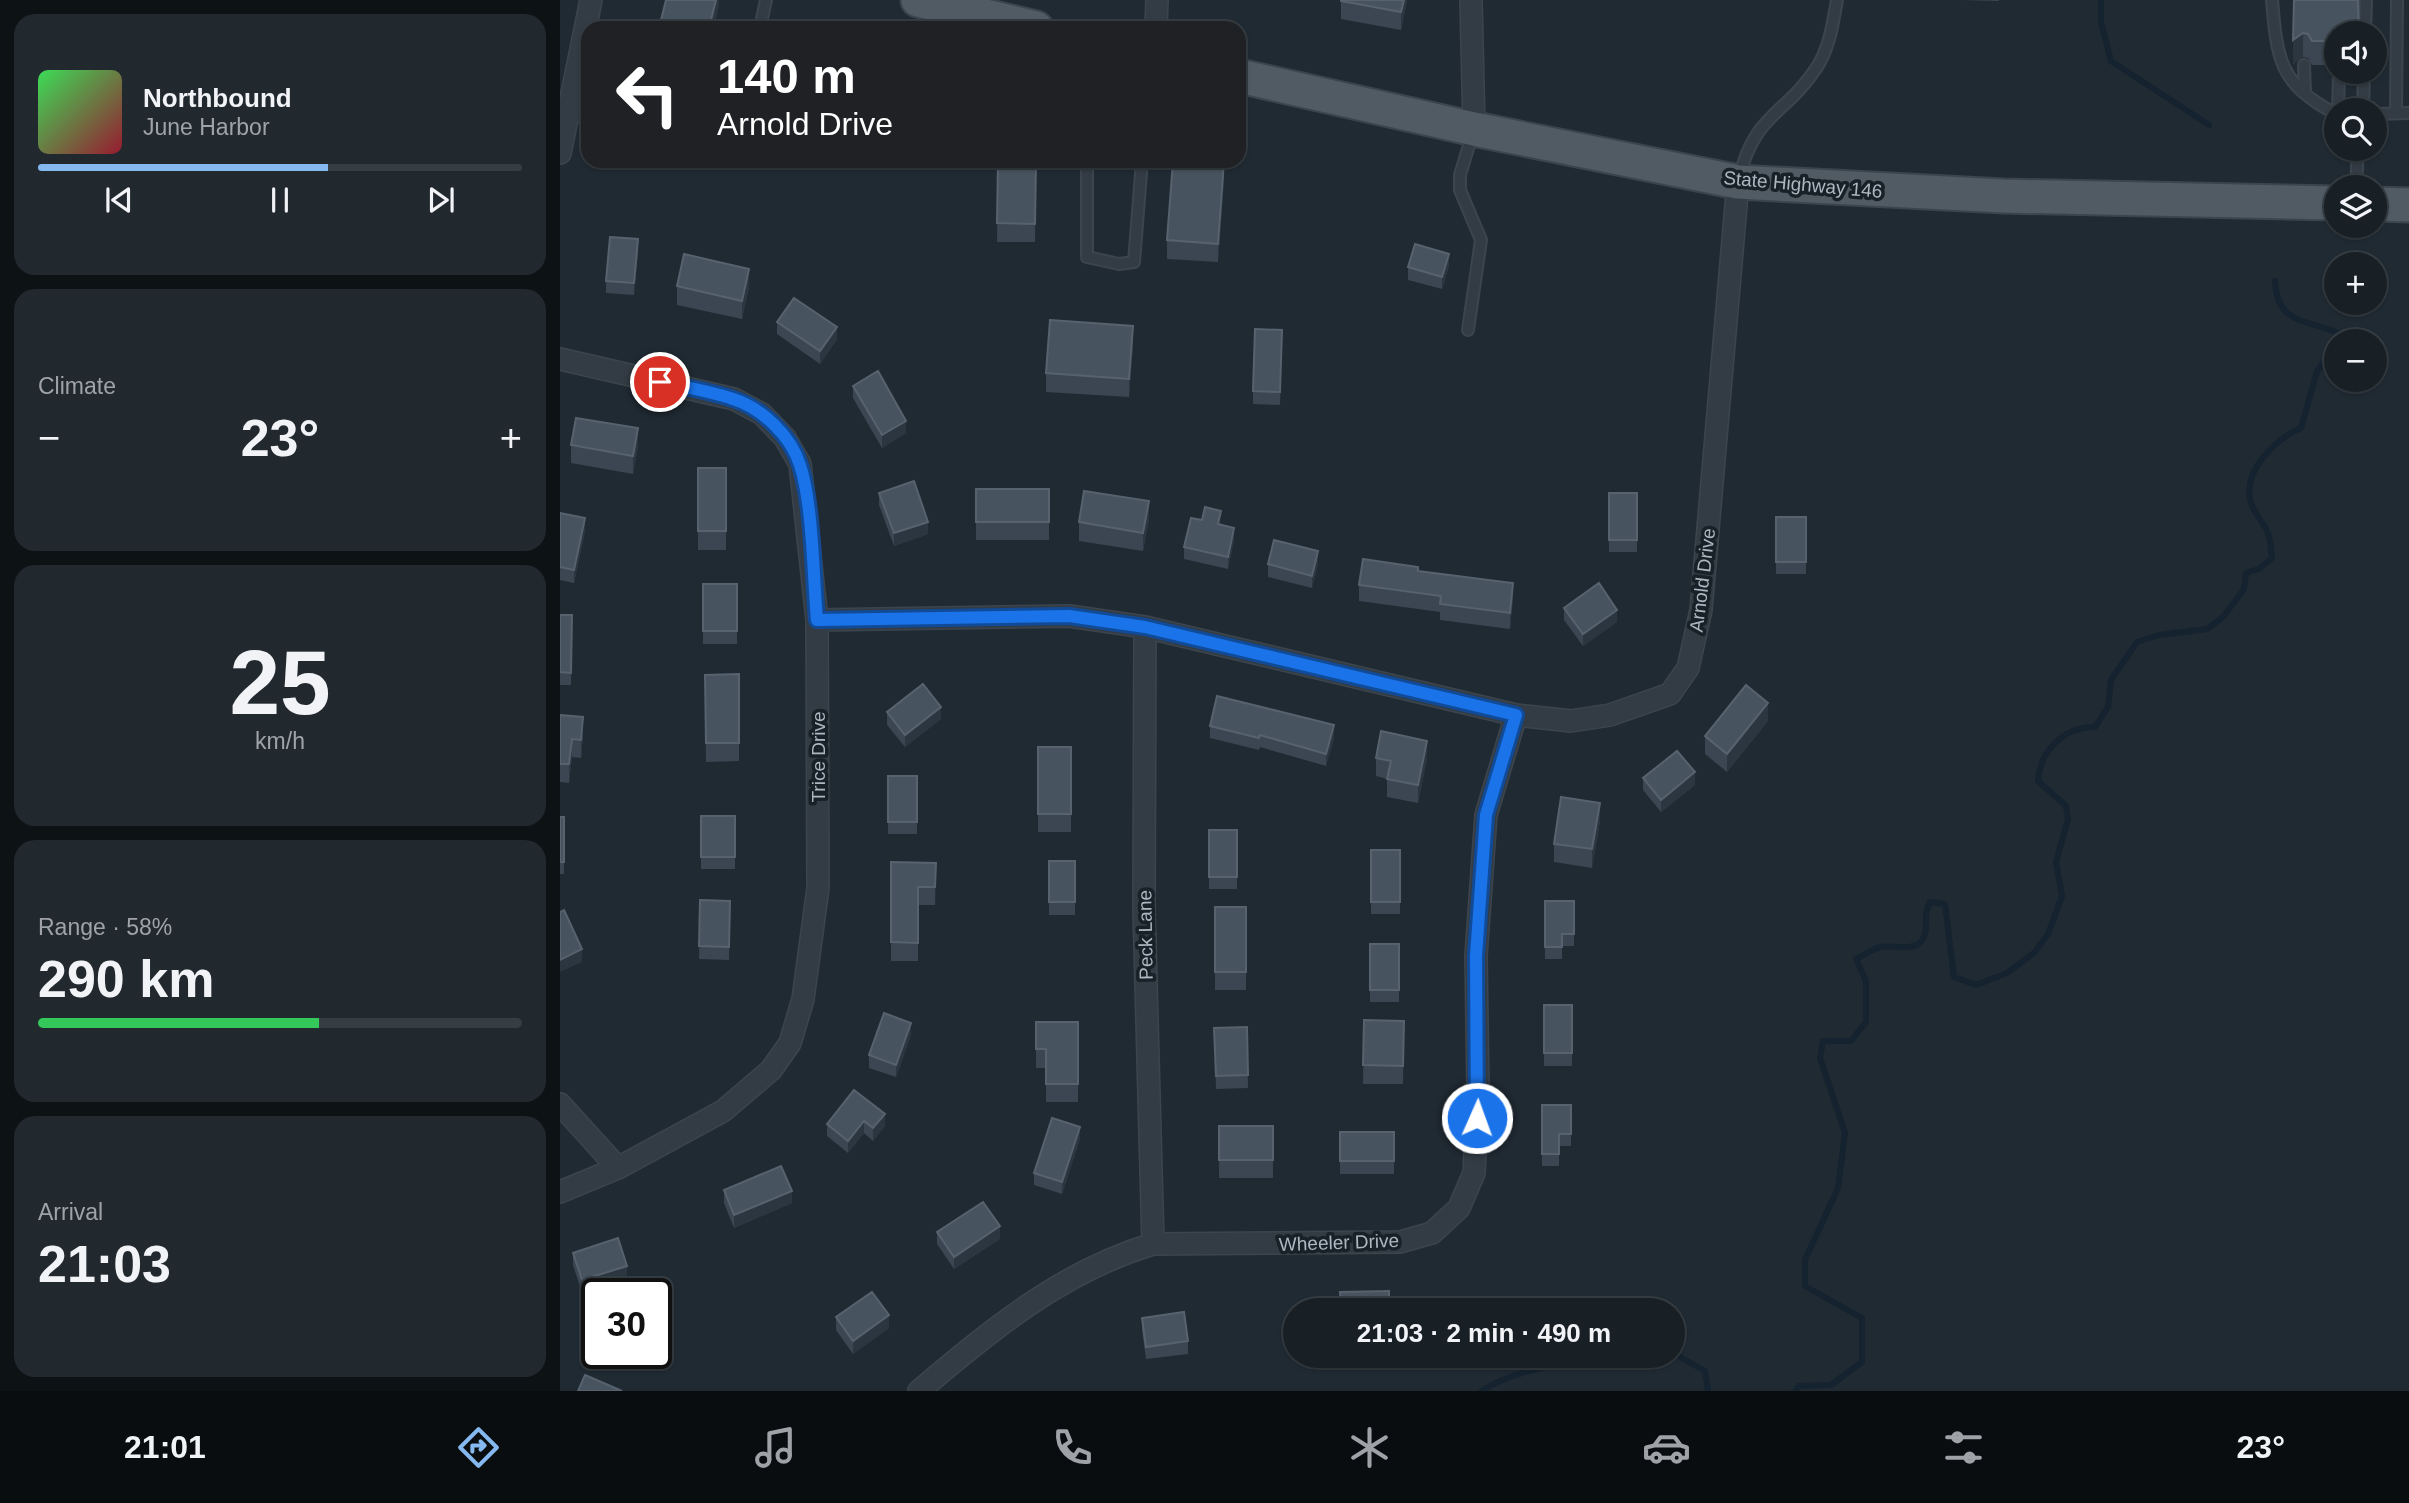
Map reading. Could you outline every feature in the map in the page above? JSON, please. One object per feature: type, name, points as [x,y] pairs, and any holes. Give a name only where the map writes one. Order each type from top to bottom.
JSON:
[{"type":"main road","points":[[929,1],[1009,21]]},
{"type":"main road","name":"State Highway 146","points":[[1246,78],[1474,129],[1738,182],[2003,196],[2324,203]]},
{"type":"main road","points":[[2387,204],[2409,205]]},
{"type":"street","points":[[589,21],[591,0]]},
{"type":"street","points":[[1156,21],[1157,0]]},
{"type":"street","points":[[1472,0],[1474,129]]},
{"type":"street","points":[[560,153],[578,116],[581,89]]},
{"type":"street","name":"Arnold Drive","points":[[817,620],[1069,616],[1145,627],[1516,715],[1571,721],[1610,715],[1670,694],[1688,668],[1701,610],[1738,182]]},
{"type":"street","name":"Trice Drive","points":[[560,359],[734,399],[762,414],[785,438],[800,464],[817,620],[818,888],[803,999],[790,1043],[771,1070],[723,1111],[618,1168],[560,1192]]},
{"type":"street","name":"Peck Lane","points":[[1145,627],[1144,909],[1153,1244]]},
{"type":"street","name":"Wheeler Drive","points":[[919,1391],[987,1333],[1059,1283],[1117,1254],[1153,1244],[1401,1242],[1432,1233],[1459,1208],[1474,1173],[1478,1091],[1476,956],[1486,815],[1516,715]]},
{"type":"street","points":[[560,1104],[618,1168]]},
{"type":"lane","points":[[762,21],[766,0]]},
{"type":"lane","points":[[1738,182],[1745,153],[1760,127],[1804,84],[1818,66],[1830,35],[1837,0]]},
{"type":"lane","points":[[2272,0],[2280,63],[2289,78],[2305,93],[2324,104]]},
{"type":"lane","points":[[2365,21],[2366,0]]},
{"type":"lane","points":[[2396,113],[2397,0]]},
{"type":"lane","points":[[2397,24],[2409,24]]},
{"type":"lane","points":[[2304,65],[2305,93]]},
{"type":"lane","points":[[2387,113],[2409,113]]},
{"type":"lane","points":[[1468,330],[1482,240],[1460,190],[1460,175],[1474,129]]},
{"type":"lane","points":[[1087,168],[1087,257],[1118,264],[1134,262],[1142,168]]},
{"type":"building","points":[[666,0],[716,0],[711,21],[661,21]]},
{"type":"building","points":[[1341,0],[1404,0],[1401,12]]},
{"type":"building","points":[[2294,0],[2358,0],[2359,21],[2324,21],[2324,41],[2312,41],[2308,34],[2303,33],[2293,40]]},
{"type":"building","points":[[998,168],[1036,168],[1035,224],[997,223]]},
{"type":"building","points":[[1172,168],[1223,168],[1218,244],[1167,240]]},
{"type":"building","points":[[610,237],[638,239],[634,283],[606,281]]},
{"type":"building","points":[[1415,244],[1449,254],[1442,277],[1408,267]]},
{"type":"building","points":[[684,254],[749,269],[742,301],[677,286]]},
{"type":"building","points":[[794,298],[837,327],[820,351],[777,322]]},
{"type":"building","points":[[1050,320],[1133,326],[1129,379],[1046,373]]},
{"type":"building","points":[[1255,329],[1282,330],[1280,392],[1253,391]]},
{"type":"building","points":[[878,371],[906,421],[882,435],[853,386]]},
{"type":"building","points":[[576,418],[638,428],[633,456],[571,445]]},
{"type":"building","points":[[698,468],[726,468],[726,531],[698,531]]},
{"type":"building","points":[[914,481],[928,522],[894,533],[879,493]]},
{"type":"building","points":[[976,489],[1049,489],[1049,522],[976,522]]},
{"type":"building","points":[[1084,491],[1149,501],[1143,533],[1079,522]]},
{"type":"building","points":[[1609,493],[1637,493],[1637,540],[1609,540]]},
{"type":"building","points":[[1205,507],[1221,511],[1218,524],[1234,528],[1228,557],[1184,547],[1191,518],[1202,520]]},
{"type":"building","points":[[560,513],[585,518],[574,570],[560,567]]},
{"type":"building","points":[[1776,517],[1806,517],[1806,562],[1776,562]]},
{"type":"building","points":[[1274,540],[1318,551],[1312,576],[1268,564]]},
{"type":"building","points":[[1363,559],[1418,567],[1418,571],[1513,583],[1510,613],[1440,604],[1441,596],[1359,585]]},
{"type":"building","points":[[1599,583],[1617,610],[1583,634],[1564,608]]},
{"type":"building","points":[[703,584],[737,584],[737,631],[703,631]]},
{"type":"building","points":[[560,615],[572,615],[571,673],[560,672]]},
{"type":"building","points":[[739,674],[739,743],[706,743],[705,675]]},
{"type":"building","points":[[923,684],[941,707],[905,735],[887,712]]},
{"type":"building","points":[[1746,685],[1768,703],[1727,754],[1705,736]]},
{"type":"building","points":[[1217,696],[1334,725],[1326,754],[1260,735],[1259,738],[1210,726]]},
{"type":"building","points":[[560,715],[583,717],[581,740],[572,739],[569,764],[560,764]]},
{"type":"building","points":[[1381,731],[1427,741],[1418,785],[1387,779],[1391,761],[1376,758]]},
{"type":"building","points":[[1038,747],[1071,747],[1071,814],[1038,814]]},
{"type":"building","points":[[1677,751],[1695,772],[1661,800],[1643,778]]},
{"type":"building","points":[[888,776],[917,776],[917,822],[888,822]]},
{"type":"building","points":[[1561,797],[1600,803],[1592,849],[1554,844]]},
{"type":"building","points":[[701,816],[735,816],[735,857],[701,857]]},
{"type":"building","points":[[560,817],[564,817],[564,862],[560,862]]},
{"type":"building","points":[[1209,830],[1237,830],[1237,877],[1209,877]]},
{"type":"building","points":[[1371,850],[1400,850],[1400,902],[1371,902]]},
{"type":"building","points":[[1049,861],[1075,861],[1075,902],[1049,902]]},
{"type":"building","points":[[891,862],[936,863],[935,887],[918,887],[918,943],[891,942]]},
{"type":"building","points":[[700,900],[730,901],[729,947],[699,946]]},
{"type":"building","points":[[1545,901],[1574,901],[1574,934],[1562,934],[1562,947],[1545,947]]},
{"type":"building","points":[[1215,907],[1246,907],[1246,972],[1215,972]]},
{"type":"building","points":[[564,910],[582,949],[560,960],[560,912]]},
{"type":"building","points":[[1370,944],[1399,944],[1399,990],[1370,990]]},
{"type":"building","points":[[1544,1005],[1572,1005],[1572,1053],[1544,1053]]},
{"type":"building","points":[[884,1013],[911,1023],[896,1065],[869,1055]]},
{"type":"building","points":[[1364,1020],[1404,1021],[1403,1066],[1363,1065]]},
{"type":"building","points":[[1036,1022],[1078,1022],[1078,1084],[1046,1084],[1046,1049],[1036,1049]]},
{"type":"building","points":[[1247,1027],[1248,1075],[1216,1076],[1214,1028]]},
{"type":"building","points":[[854,1090],[885,1114],[873,1128],[864,1121],[848,1141],[827,1124]]},
{"type":"building","points":[[1542,1105],[1571,1105],[1571,1134],[1559,1134],[1559,1154],[1542,1154]]},
{"type":"building","points":[[1052,1118],[1080,1127],[1062,1182],[1034,1173]]},
{"type":"building","points":[[1219,1126],[1273,1126],[1273,1160],[1219,1160]]},
{"type":"building","points":[[1340,1132],[1394,1132],[1394,1161],[1340,1161]]},
{"type":"building","points":[[781,1166],[792,1191],[734,1215],[724,1190]]},
{"type":"building","points":[[983,1202],[1000,1226],[954,1257],[937,1232]]},
{"type":"building","points":[[618,1238],[627,1266],[581,1278],[573,1253]]},
{"type":"building","points":[[1389,1291],[1389,1298],[1340,1298],[1340,1292]]},
{"type":"building","points":[[872,1292],[889,1315],[853,1341],[836,1317]]},
{"type":"building","points":[[1184,1312],[1188,1341],[1146,1347],[1142,1318]]},
{"type":"building","points":[[585,1375],[622,1391],[578,1391]]},
{"type":"waterway","points":[[2101,0],[2101,22],[2111,61],[2209,125]]},
{"type":"waterway","points":[[1795,1391],[1799,1386],[1831,1385],[1862,1362],[1862,1318],[1805,1286],[1805,1260],[1838,1188],[1845,1133],[1820,1058],[1823,1041],[1851,1041],[1866,1022],[1866,981],[1856,959],[1881,947],[1912,947],[1918,944],[1925,934],[1930,902],[1945,904],[1954,977],[1976,985],[2007,973],[2034,953],[2048,934],[2062,896],[2056,862],[2068,819],[2066,806],[2038,781],[2043,759],[2064,736],[2073,731],[2095,727],[2108,707],[2111,680],[2137,642],[2159,635],[2207,629],[2223,617],[2244,589],[2246,573],[2259,569],[2272,558],[2268,534],[2251,503],[2251,479],[2272,448],[2301,428],[2317,371],[2334,350],[2338,333],[2287,313],[2281,306],[2275,281]]},
{"type":"waterway","points":[[1685,1360],[1705,1371],[1708,1391]]},
{"type":"waterway","points":[[1482,1391],[1509,1377],[1543,1368]]},
{"type":"route","points":[[660,382],[734,399],[762,414],[785,438],[800,464],[806,496],[817,620],[1069,616],[1145,627],[1516,715],[1486,815],[1476,956],[1477,1118]]}]
